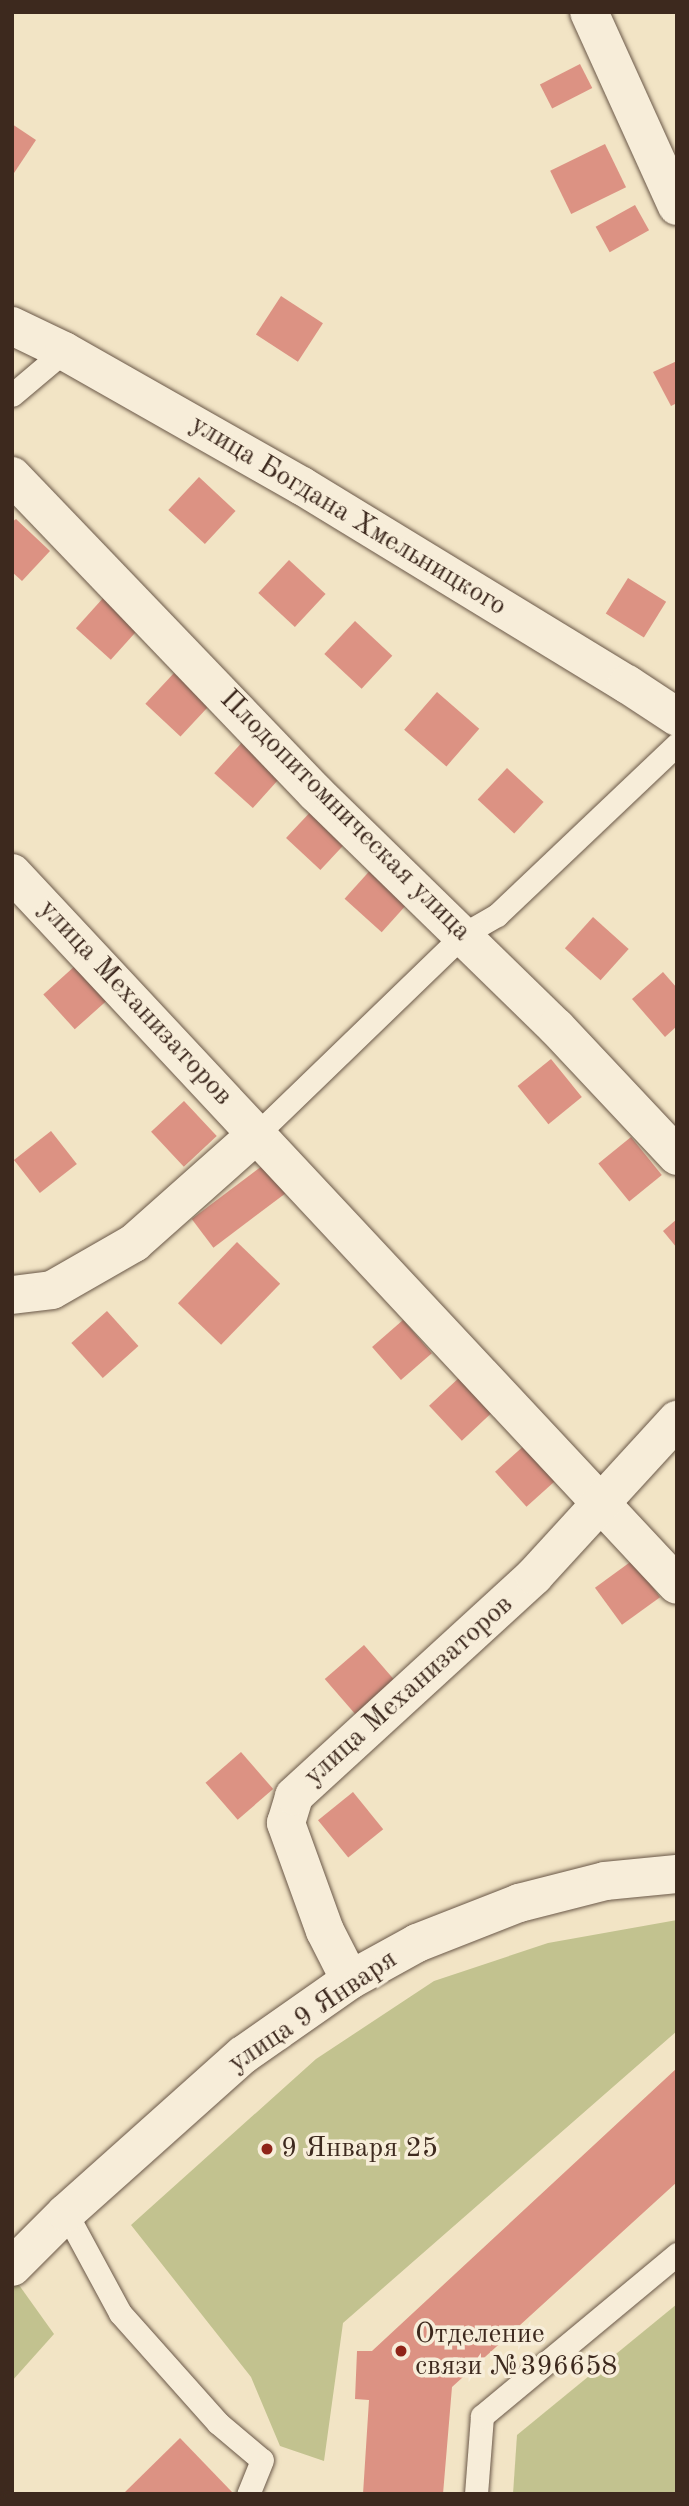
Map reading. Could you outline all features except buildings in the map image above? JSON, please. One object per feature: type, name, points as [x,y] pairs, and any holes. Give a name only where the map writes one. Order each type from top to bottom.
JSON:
[{"type":"street","points":[[589,12],[677,206]]},
{"type":"street","name":"улица Богдана Хмельницкого","points":[[12,327],[64,351],[314,494],[627,684],[677,718]]},
{"type":"street","name":"Плодопитомническая улица","points":[[12,477],[316,793],[464,934],[556,1027],[677,1157]]},
{"type":"street","name":"улица Механизаторов","points":[[12,873],[258,1133],[677,1586]]},
{"type":"street","points":[[12,1295],[52,1290],[134,1243],[258,1133]]},
{"type":"street","points":[[601,1501],[677,1420]]},
{"type":"street","name":"улица Механизаторов","points":[[350,1980],[325,1931],[286,1823],[294,1796],[534,1576],[601,1501]]},
{"type":"street","name":"улица 9 Января","points":[[12,2267],[66,2213],[243,2055],[350,1980],[417,1943],[519,1903],[605,1881],[677,1874]]},
{"type":"lane","points":[[12,395],[64,351]]},
{"type":"lane","points":[[258,1133],[464,934],[497,915],[677,744]]},
{"type":"lane","points":[[66,2213],[120,2313],[218,2423],[262,2460],[248,2494]]},
{"type":"lane","points":[[477,2494],[482,2416],[677,2254]]},
{"type":"green space","points":[[677,1920],[677,2031],[343,2323],[324,2461],[280,2446],[251,2377],[131,2225],[316,2059],[434,1981],[548,1943]]},
{"type":"green space","points":[[14,2278],[54,2334],[12,2381],[12,2279]]},
{"type":"green space","points":[[677,2304],[677,2494],[513,2494],[517,2435]]},
{"type":"place","name":"9 Января 25","points":[[267,2149]]},
{"type":"place","name":"Отделение связи №396658","points":[[401,2351]]}]
